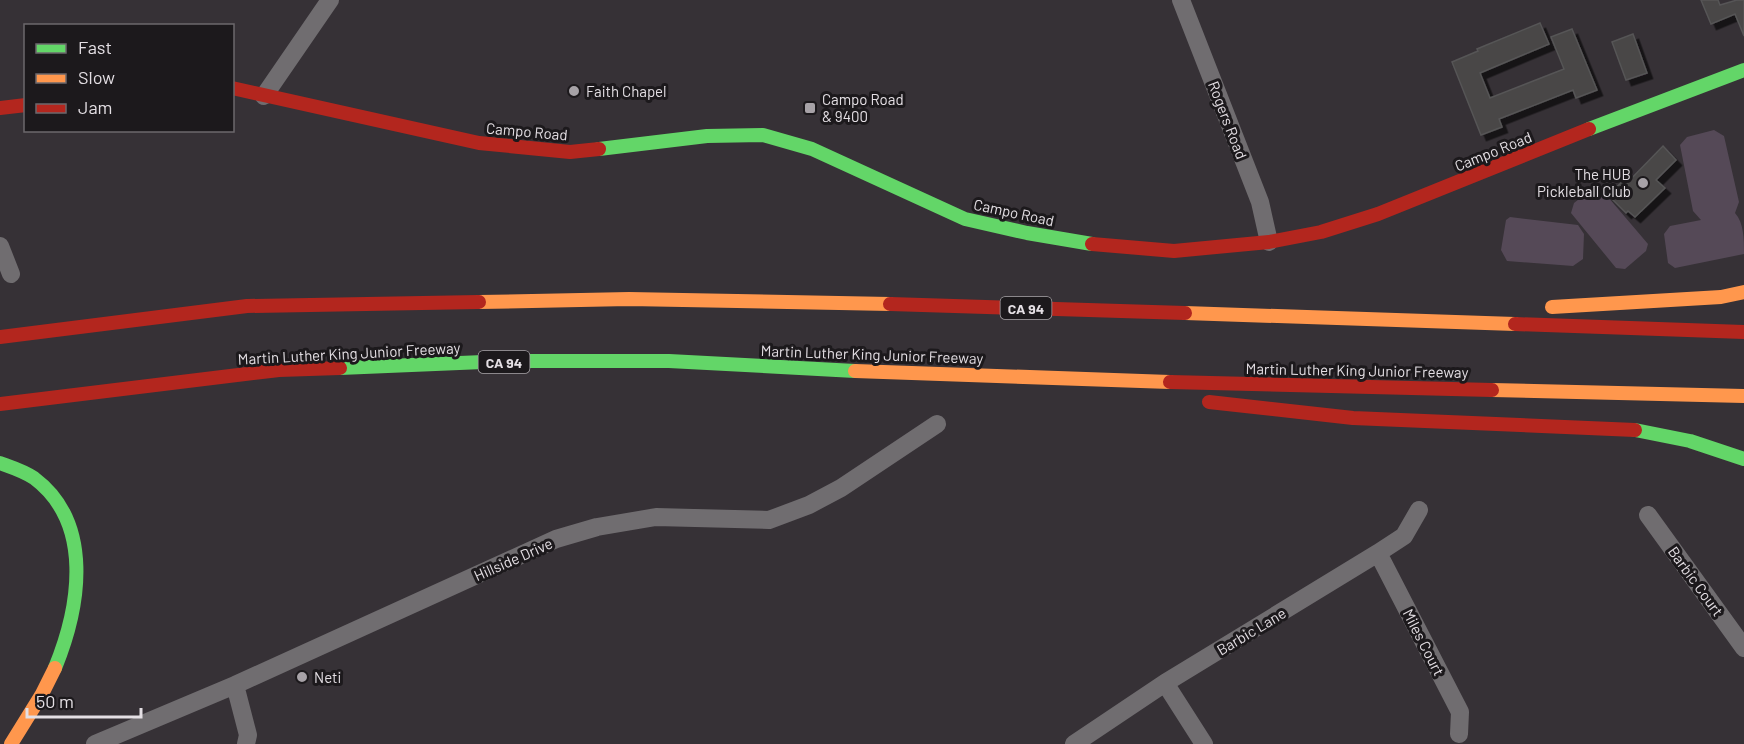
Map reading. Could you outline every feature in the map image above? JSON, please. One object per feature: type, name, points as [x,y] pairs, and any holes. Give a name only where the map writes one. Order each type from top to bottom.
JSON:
[{"type":"main road","name":"Campo Road","points":[[234,88],[479,143],[570,152],[706,136],[763,135],[812,149],[965,219],[1027,233],[1098,245],[1174,251],[1269,242],[1321,232],[1378,214],[1617,118],[1744,70]]},
{"type":"main road","points":[[0,108],[24,105]]},
{"type":"main road","points":[[1534,308],[1722,297],[1744,292]]},
{"type":"main road","name":"CA 94","points":[[0,337],[247,306],[629,298],[975,306],[1744,332]]},
{"type":"main road","points":[[1390,321],[1464,312],[1510,310]]},
{"type":"main road","name":"Martin Luther King Junior Freeway","points":[[0,404],[279,370],[507,362],[669,362],[1061,379],[1744,396]]},
{"type":"main road","points":[[999,375],[1147,395]]},
{"type":"main road","points":[[1193,400],[1353,418],[1638,430],[1690,441],[1744,459]]},
{"type":"main road","points":[[0,463],[34,478],[55,496],[71,524],[77,555],[76,595],[64,645],[51,677],[11,744]]},
{"type":"street","points":[[264,96],[330,0]]},
{"type":"street","name":"Rogers Road","points":[[1181,0],[1260,202],[1269,242]]},
{"type":"street","points":[[0,246],[11,274]]},
{"type":"street","name":"Hillside Drive","points":[[95,744],[235,685],[556,539],[597,527],[656,517],[769,520],[809,505],[848,483],[937,424]]},
{"type":"street","name":"Barbic Lane","points":[[1074,744],[1165,683],[1404,536],[1419,510]]},
{"type":"street","name":"Barbic Court","points":[[1648,515],[1744,648]]},
{"type":"street","name":"Miles Court","points":[[1378,553],[1460,712],[1459,734]]},
{"type":"street","points":[[1165,683],[1204,744]]},
{"type":"street","points":[[235,685],[248,735],[246,744]]},
{"type":"shaded area","points":[[1714,130],[1724,136],[1739,202],[1735,213],[1742,226],[1744,254],[1675,268],[1668,263],[1664,234],[1670,226],[1701,220],[1693,211],[1680,145],[1687,137]]},
{"type":"shaded area","points":[[1593,188],[1602,190],[1648,244],[1646,251],[1625,269],[1616,268],[1571,213],[1574,203]]},
{"type":"shaded area","points":[[1510,217],[1578,225],[1584,234],[1583,259],[1573,266],[1507,261],[1501,250],[1506,220]]},
{"type":"building","points":[[1701,0],[1718,0],[1720,5],[1744,0],[1744,36],[1735,14],[1711,24]]},
{"type":"building","points":[[1540,23],[1549,44],[1480,73],[1490,98],[1564,69],[1551,37],[1572,29],[1597,90],[1576,98],[1573,90],[1499,119],[1502,127],[1481,135],[1452,62]]},
{"type":"building","points":[[1633,34],[1647,73],[1626,80],[1612,42]]},
{"type":"building","name":"The HUB Pickleball Club","points":[[1663,146],[1676,160],[1656,180],[1665,188],[1635,217],[1628,211],[1626,213],[1608,195],[1623,181],[1626,184]]},
{"type":"traffic: fast","points":[[1589,129],[1744,70]]},
{"type":"traffic: fast","points":[[599,149],[707,136],[763,135],[812,149],[965,219],[1092,244]]},
{"type":"traffic: fast","points":[[340,368],[507,361],[669,361],[855,371]]},
{"type":"traffic: fast","points":[[1635,430],[1690,441],[1744,459]]},
{"type":"traffic: fast","points":[[0,463],[34,478],[53,497],[66,518],[74,542],[75,593],[71,619],[55,668]]},
{"type":"traffic: slow","points":[[1552,307],[1721,297],[1744,292]]},
{"type":"traffic: slow","points":[[479,302],[629,299],[890,304]]},
{"type":"traffic: slow","points":[[1185,313],[1515,324]]},
{"type":"traffic: slow","points":[[855,371],[1170,382]]},
{"type":"traffic: slow","points":[[1492,390],[1744,396]]},
{"type":"traffic: slow","points":[[11,744],[55,668]]},
{"type":"traffic: jam","points":[[234,88],[479,143],[570,152],[599,149]]},
{"type":"traffic: jam","points":[[0,108],[24,105]]},
{"type":"traffic: jam","points":[[1092,244],[1174,251],[1269,242],[1321,232],[1378,214],[1589,129]]},
{"type":"traffic: jam","points":[[0,337],[247,306],[479,302]]},
{"type":"traffic: jam","points":[[890,304],[1185,313]]},
{"type":"traffic: jam","points":[[1515,324],[1744,332]]},
{"type":"traffic: jam","points":[[0,404],[279,370],[340,368]]},
{"type":"traffic: jam","points":[[1170,382],[1492,390]]},
{"type":"traffic: jam","points":[[1209,402],[1353,418],[1635,430]]},
{"type":"place","name":"Faith Chapel","points":[[574,91]]},
{"type":"place","name":"Campo Road & 9400","points":[[810,108]]},
{"type":"place","name":"The HUB Pickleball Club","points":[[1643,183]]},
{"type":"place","name":"Neti","points":[[302,677]]}]
